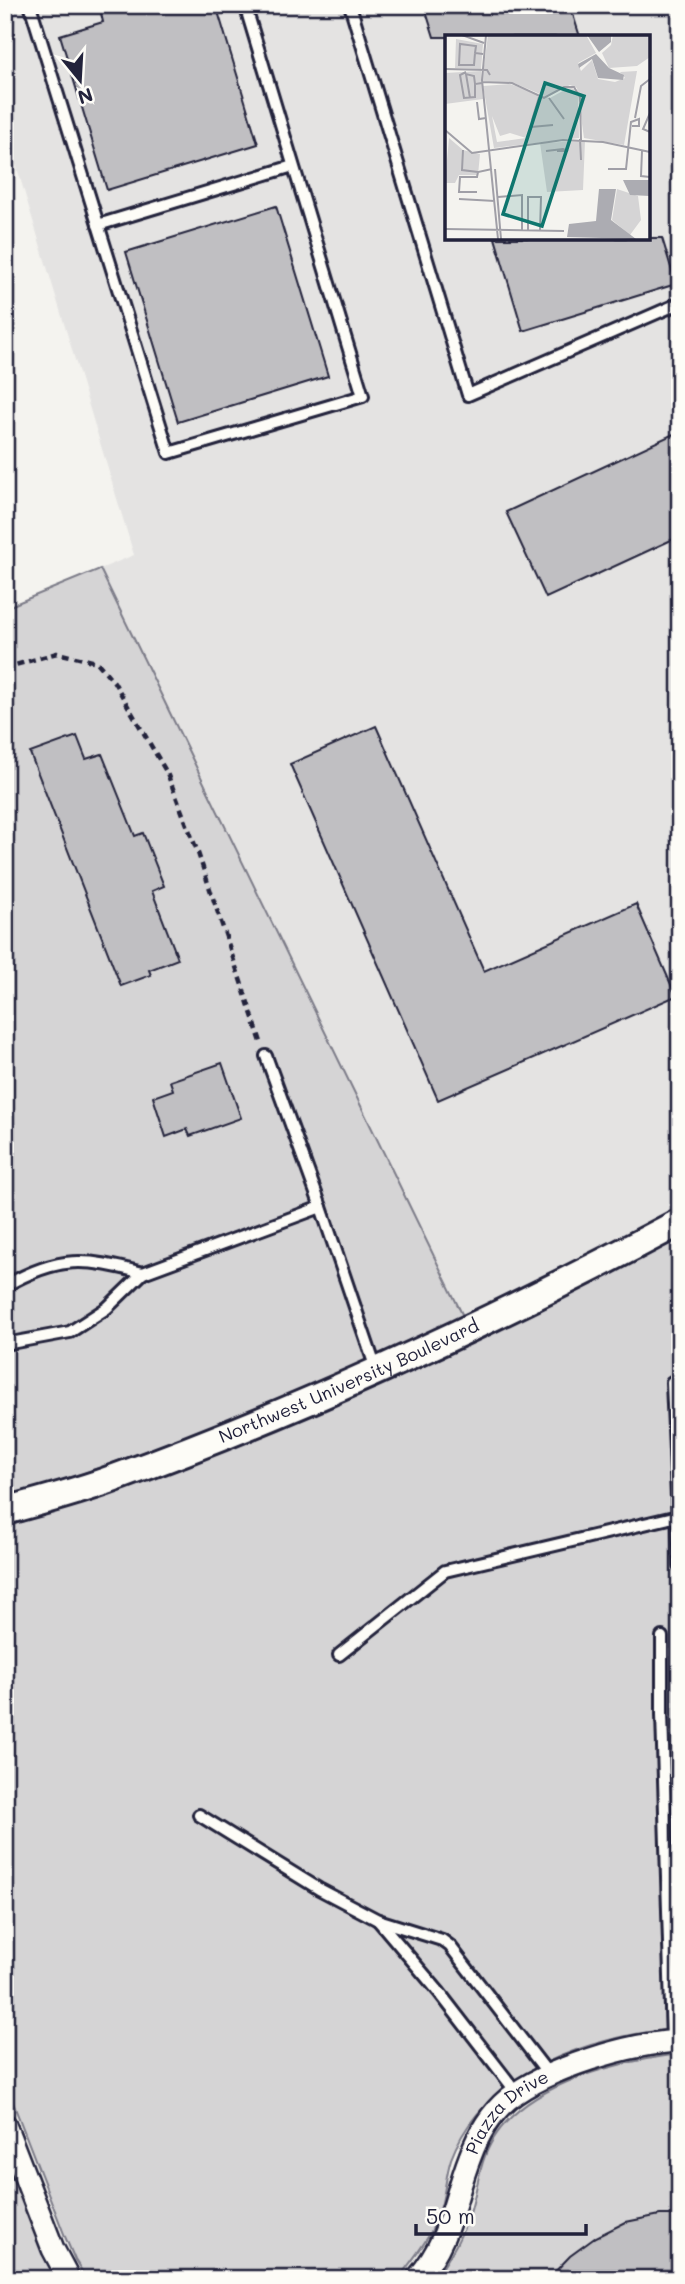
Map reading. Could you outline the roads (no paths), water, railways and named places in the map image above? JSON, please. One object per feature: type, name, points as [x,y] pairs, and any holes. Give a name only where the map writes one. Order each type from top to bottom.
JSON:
[{"type":"street","name":"Northwest University Boulevard","points":[[5,1511],[110,1480],[377,1372],[596,1267],[680,1222]]},
{"type":"street","name":"Piazza Drive","points":[[417,2279],[450,2225],[469,2160],[481,2132],[495,2112],[517,2093],[550,2076],[621,2051],[676,2041]]},
{"type":"street","points":[[5,2125],[54,2249],[69,2279]]},
{"type":"lane","points":[[30,5],[169,453],[363,396],[245,5]]},
{"type":"lane","points":[[350,5],[468,395],[680,303]]},
{"type":"lane","points":[[98,225],[293,166]]},
{"type":"lane","points":[[266,1056],[377,1372]]},
{"type":"lane","points":[[5,1343],[70,1332],[107,1308],[143,1273],[321,1207]]},
{"type":"lane","points":[[5,1286],[25,1275],[69,1260],[111,1264],[143,1273]]},
{"type":"lane","points":[[672,1382],[680,1567]]},
{"type":"lane","points":[[340,1656],[445,1571],[678,1516]]},
{"type":"lane","points":[[662,1637],[662,1714],[676,2041]]},
{"type":"lane","points":[[200,1815],[320,1889],[378,1920],[442,1940],[450,1946],[550,2076]]},
{"type":"lane","points":[[378,1920],[439,1992],[517,2093]]}]
